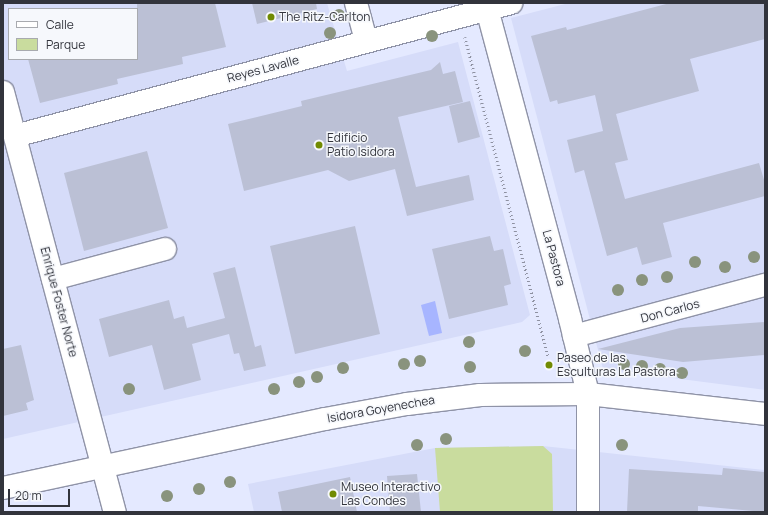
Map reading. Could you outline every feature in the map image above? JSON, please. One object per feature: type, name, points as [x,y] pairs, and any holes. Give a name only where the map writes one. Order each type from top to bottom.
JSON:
[{"type":"street","points":[[356,3],[366,41]]},
{"type":"street","name":"Reyes Lavalle","points":[[15,136],[511,3]]},
{"type":"street","name":"La Pastora","points":[[487,9],[588,394],[588,512]]},
{"type":"street","name":"Enrique Foster Norte","points":[[3,92],[115,512]]},
{"type":"street","points":[[53,279],[165,249]]},
{"type":"street","name":"Don Carlos","points":[[574,336],[765,285]]},
{"type":"street","name":"Isidora Goyenechea","points":[[3,488],[103,465],[407,404],[487,394],[588,394],[765,414]]},
{"type":"path","points":[[460,16],[548,356]]},
{"type":"shaded area","points":[[3,3],[327,3],[347,71],[458,42],[530,315],[522,322],[3,439]]},
{"type":"shaded area","points":[[569,3],[765,3],[765,390],[603,369],[511,18]]},
{"type":"shaded area","points":[[543,446],[765,470],[765,512],[254,512],[248,484],[435,448]]},
{"type":"green space","points":[[543,446],[552,454],[553,512],[440,512],[435,448]]},
{"type":"water","points":[[435,301],[442,333],[429,336],[421,305]]},
{"type":"building","points":[[137,3],[215,3],[226,47],[182,57],[183,64],[117,79],[118,84],[40,103],[28,60],[138,60]]},
{"type":"building","name":"The Ritz-Carlton","points":[[252,3],[316,3],[317,9],[257,24]]},
{"type":"building","points":[[670,3],[765,3],[765,39],[690,59],[699,91],[616,114],[628,160],[615,163],[625,199],[759,163],[765,183],[765,196],[663,223],[672,257],[642,265],[637,247],[607,256],[584,170],[575,173],[567,140],[603,131],[595,95],[558,104],[557,100],[550,102],[531,36],[566,27],[567,30]]},
{"type":"building","name":"Edificio Patio Isidora","points":[[440,62],[443,74],[455,71],[463,102],[398,117],[416,187],[469,175],[474,200],[407,216],[395,169],[349,181],[328,170],[244,191],[228,124],[302,106],[301,101],[431,70]]},
{"type":"building","points":[[470,101],[480,137],[458,143],[449,106]]},
{"type":"building","points":[[147,151],[168,228],[84,251],[64,173]]},
{"type":"building","points":[[355,226],[380,334],[295,354],[270,246]]},
{"type":"building","points":[[490,236],[494,251],[503,249],[511,284],[504,286],[508,305],[449,319],[432,249]]},
{"type":"building","points":[[235,267],[255,347],[261,345],[266,366],[244,371],[239,353],[234,354],[229,334],[192,344],[201,380],[164,390],[152,345],[109,357],[99,319],[169,300],[174,319],[184,316],[187,328],[225,318],[213,273]]},
{"type":"building","points":[[765,322],[765,355],[683,362],[598,349],[680,328]]},
{"type":"building","points":[[21,345],[34,400],[26,403],[28,410],[3,416],[3,349]]},
{"type":"building","points":[[723,468],[765,472],[765,512],[698,506],[698,512],[627,512],[629,469],[722,475]]},
{"type":"building","points":[[417,474],[421,512],[390,512],[387,476]]},
{"type":"building","name":"Museo Interactivo Las Condes","points":[[350,477],[357,512],[282,512],[278,492]]},
{"type":"place","name":"The Ritz-Carlton","points":[[271,17]]},
{"type":"place","name":"Edificio Patio Isidora","points":[[319,145]]},
{"type":"place","name":"Paseo de las Esculturas La Pastora","points":[[549,365]]},
{"type":"place","name":"Museo Interactivo Las Condes","points":[[333,494]]}]
